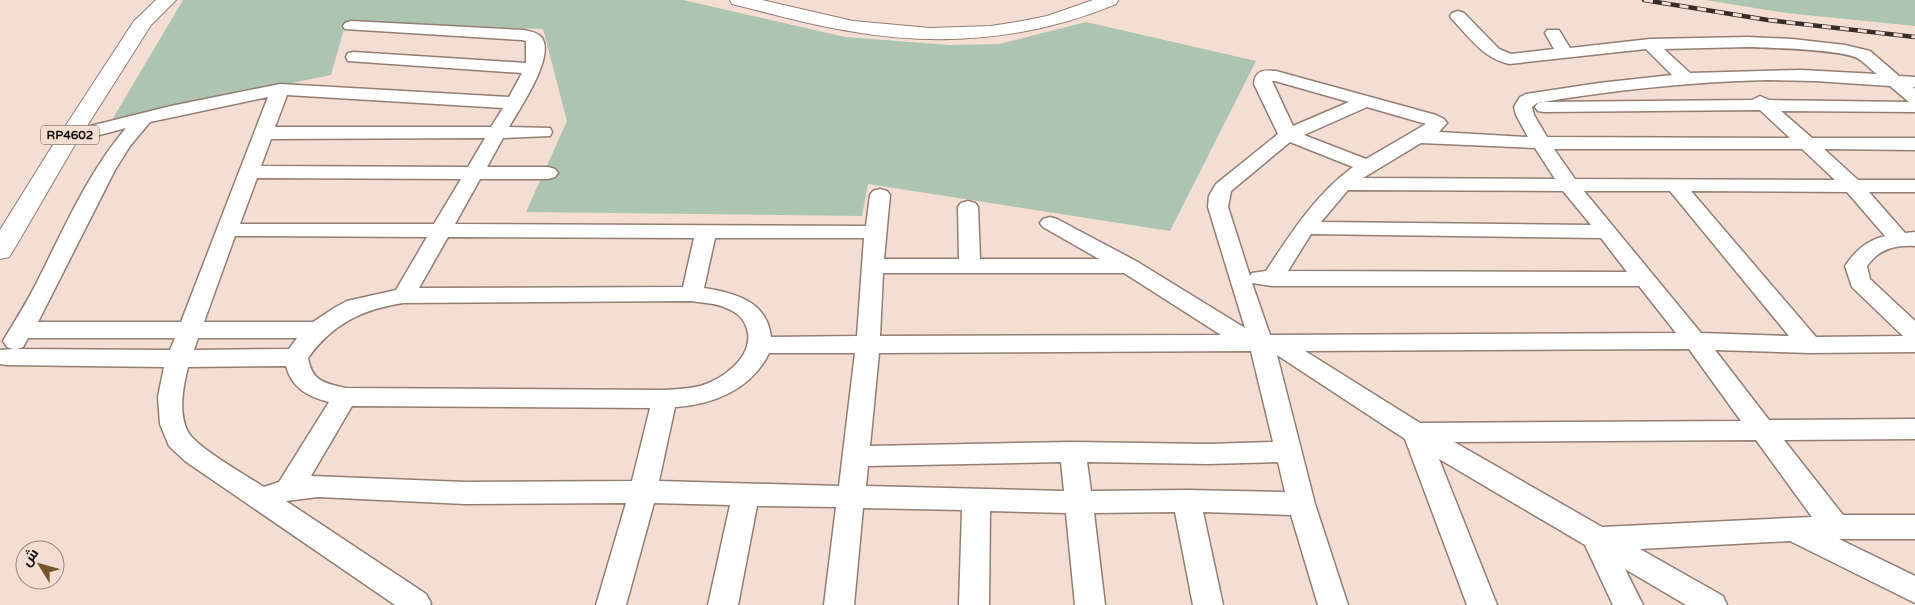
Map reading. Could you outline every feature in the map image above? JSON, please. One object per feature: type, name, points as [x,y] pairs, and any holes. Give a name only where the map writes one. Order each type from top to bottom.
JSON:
[{"type":"highway","name":"RP4602","points":[[0,250],[144,11],[156,12],[167,0]]},
{"type":"highway","points":[[739,0],[870,29],[950,33],[989,32],[1022,27],[1060,19],[1089,10],[1109,0]]},
{"type":"street","points":[[1458,16],[1493,53],[1514,58],[1650,44],[1748,42],[1846,50],[1869,59],[1915,98]]},
{"type":"street","points":[[351,26],[529,36],[535,40],[536,44],[533,69],[515,103],[496,132],[475,174],[403,296]]},
{"type":"street","points":[[1552,33],[1565,52]]},
{"type":"street","points":[[1650,44],[1686,79]]},
{"type":"street","points":[[354,57],[533,69]]},
{"type":"street","points":[[1522,107],[1526,100],[1541,96],[1615,85],[1686,79],[1802,75],[1915,82]]},
{"type":"street","points":[[1272,279],[1305,228],[1342,184],[1367,166],[1438,123],[1276,76],[1264,76],[1263,84],[1288,135],[1367,166]]},
{"type":"street","points":[[1733,77],[1907,239]]},
{"type":"street","points":[[69,137],[144,118],[280,89],[515,103]]},
{"type":"street","points":[[280,89],[190,330],[177,359],[171,402],[173,424],[178,439],[194,454],[416,604]]},
{"type":"street","points":[[1333,605],[1301,504],[1287,452],[1263,343],[1239,276],[1218,208],[1219,196],[1223,188],[1288,135],[1365,101]]},
{"type":"street","points":[[1522,107],[1765,105],[1915,107]]},
{"type":"street","points":[[1522,107],[1525,115],[1569,185],[1605,232],[1695,341],[1836,527]]},
{"type":"street","points":[[3,362],[22,330],[94,188],[120,146],[144,118]]},
{"type":"street","points":[[263,133],[543,132]]},
{"type":"street","points":[[1419,136],[1542,143],[1915,144]]},
{"type":"street","points":[[249,172],[548,173]]},
{"type":"street","points":[[1342,184],[1915,186]]},
{"type":"street","points":[[1675,185],[1810,344]]},
{"type":"street","points":[[839,605],[850,496],[857,456],[868,344],[875,232],[880,195]]},
{"type":"street","points":[[968,207],[970,267]]},
{"type":"street","points":[[1050,223],[1263,343],[1712,605]]},
{"type":"street","points":[[1305,228],[1605,232]]},
{"type":"street","points":[[228,230],[875,232]]},
{"type":"street","points":[[692,294],[706,230]]},
{"type":"street","points":[[1907,239],[1877,245],[1861,256],[1856,266],[1860,282],[1915,334]]},
{"type":"street","points":[[873,266],[1128,266]]},
{"type":"street","points":[[1239,276],[1272,279],[1644,279]]},
{"type":"street","points":[[692,294],[730,301],[743,307],[755,319],[761,332],[755,357],[742,371],[718,389],[692,397],[665,399],[345,397],[324,393],[310,386],[300,376],[296,357],[316,330],[335,315],[380,298],[403,296],[692,294]]},
{"type":"street","points":[[22,330],[316,330]]},
{"type":"street","points":[[759,345],[1695,341],[1915,344]]},
{"type":"street","points":[[3,362],[296,357]]},
{"type":"street","points":[[288,489],[345,397]]},
{"type":"street","points":[[611,605],[643,492],[665,399]]},
{"type":"street","points":[[1416,434],[1915,428]]},
{"type":"street","points":[[1416,434],[1482,605]]},
{"type":"street","points":[[857,456],[1073,452],[1208,454],[1287,452]]},
{"type":"street","points":[[1073,452],[1090,605]]},
{"type":"street","points":[[259,499],[288,489],[318,486],[466,493],[643,492],[1078,502],[1188,501],[1301,504]]},
{"type":"street","points":[[722,605],[746,494]]},
{"type":"street","points":[[974,605],[976,500]]},
{"type":"street","points":[[1188,501],[1208,605]]},
{"type":"street","points":[[1596,539],[1836,527],[1915,527]]},
{"type":"street","points":[[1794,530],[1915,590]]},
{"type":"street","points":[[1596,539],[1628,605]]},
{"type":"green space","points":[[183,0],[683,0],[845,37],[949,45],[999,44],[1086,22],[1256,61],[1170,231],[868,184],[862,216],[526,212],[567,121],[543,29],[346,22],[331,75],[112,120]]},
{"type":"green space","points":[[1705,0],[1915,0],[1915,26],[1786,13]]},
{"type":"railway","points":[[1644,0],[1768,20],[1915,37]]}]
